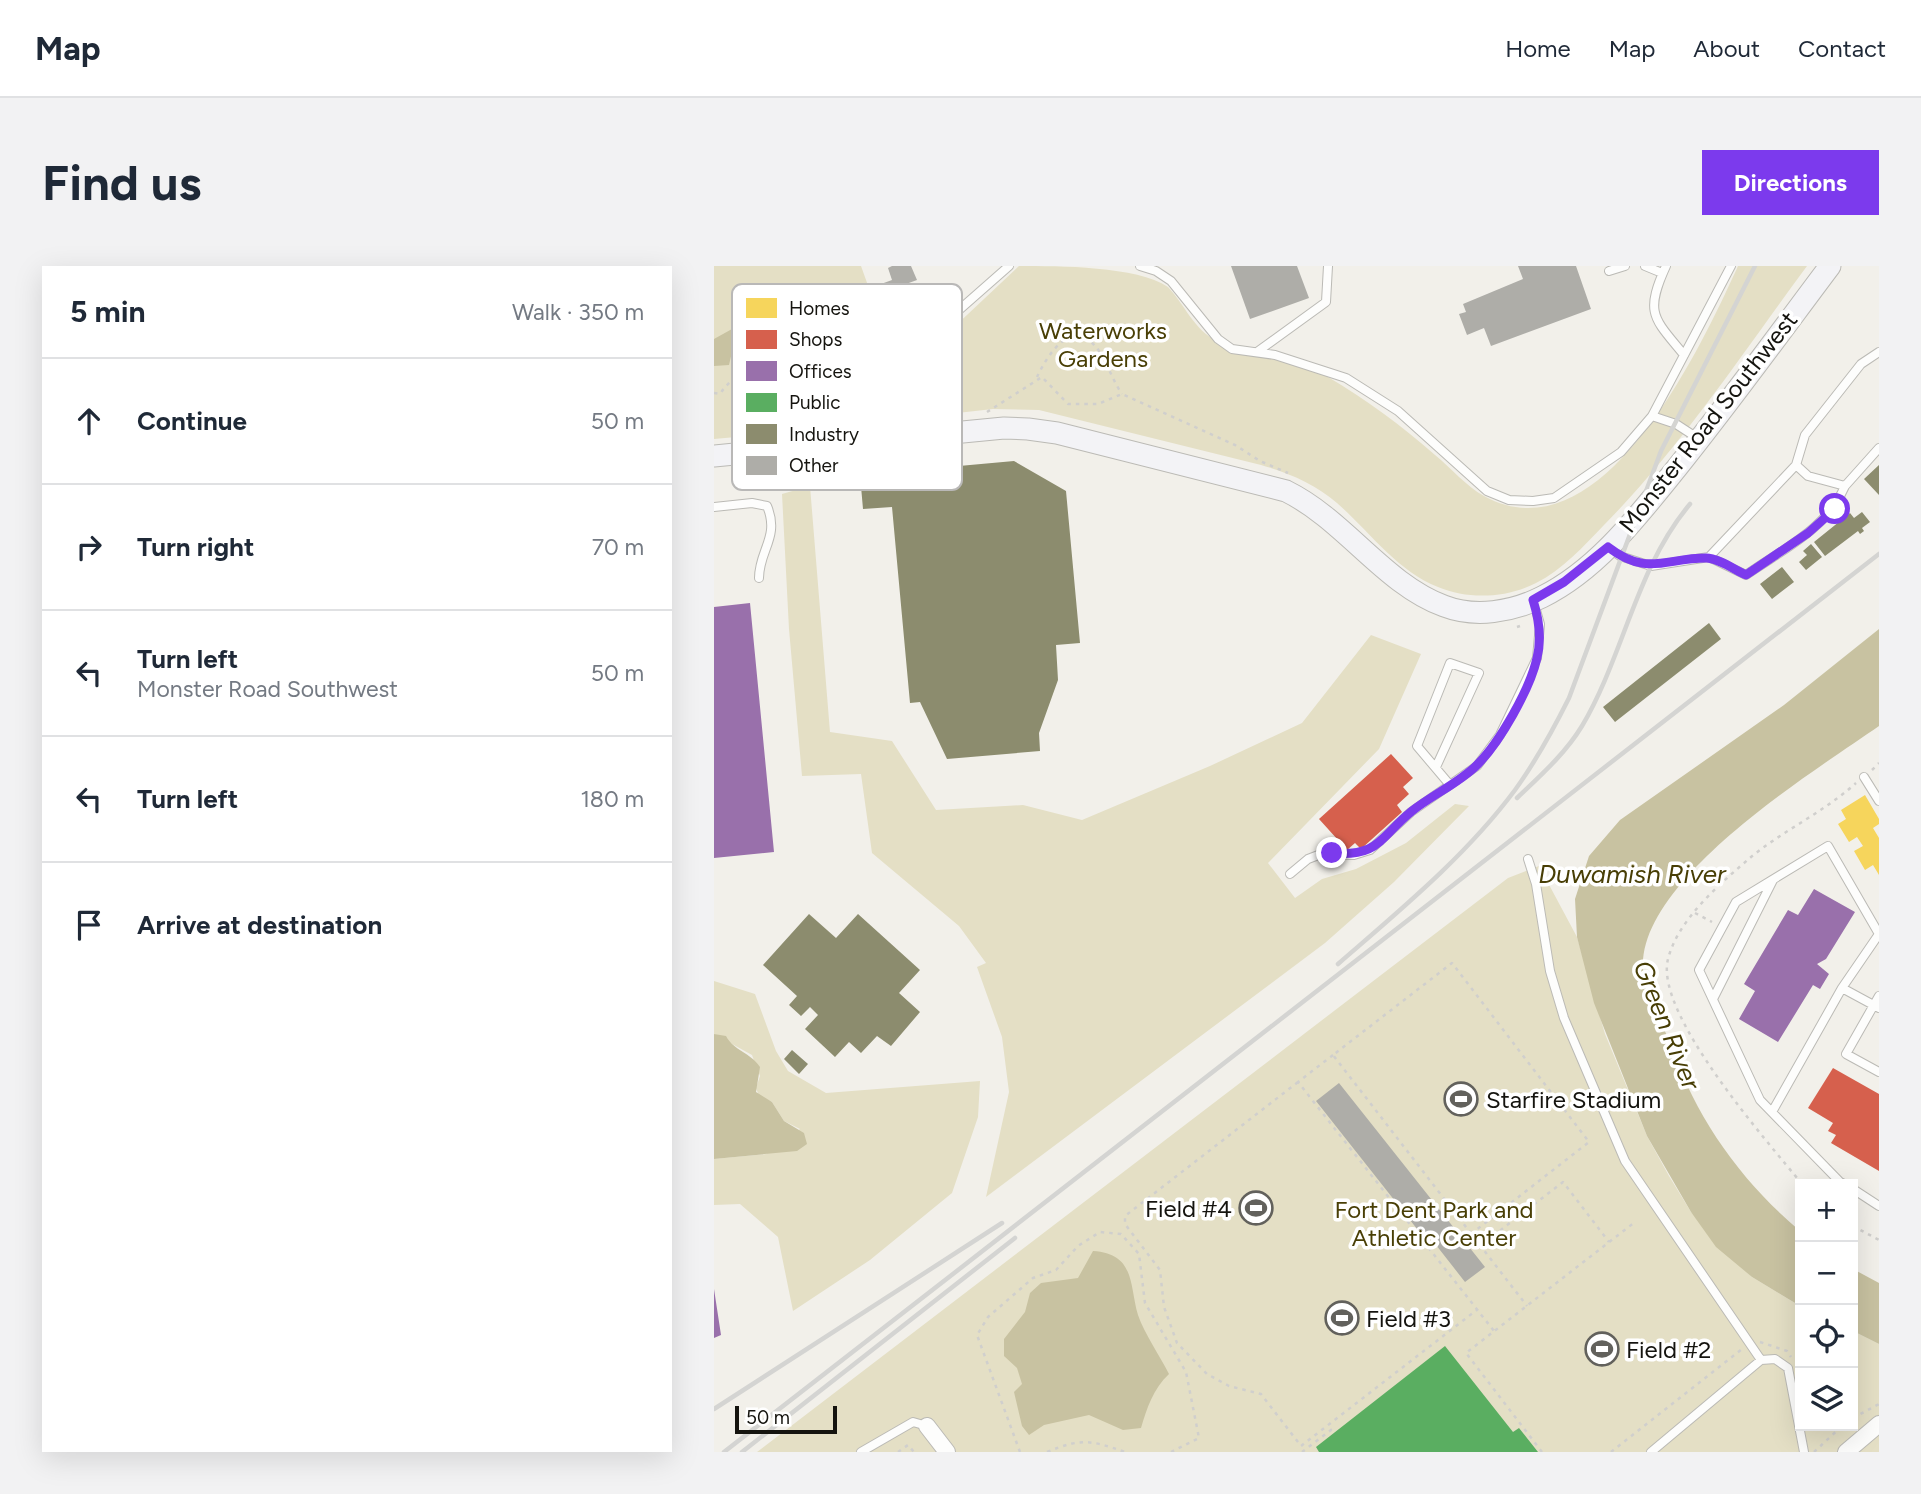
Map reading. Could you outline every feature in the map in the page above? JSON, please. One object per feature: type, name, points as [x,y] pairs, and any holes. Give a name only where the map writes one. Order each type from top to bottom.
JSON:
[{"type":"street","name":"Monster Road Southwest","points":[[962,432],[1004,428],[1057,433],[1286,491],[1310,502],[1332,519],[1407,586],[1446,607],[1468,612],[1497,611],[1533,600],[1564,582],[1608,547],[1700,440],[1830,266]]},
{"type":"street","name":"Monster Road Southwest","points":[[714,456],[732,455]]},
{"type":"street","points":[[1846,1452],[1879,1424]]},
{"type":"street","points":[[927,1426],[947,1452]]},
{"type":"lane","points":[[962,308],[1009,266]]},
{"type":"lane","points":[[1140,266],[1156,271],[1171,281],[1218,339],[1232,349],[1257,352],[1346,378],[1398,411],[1486,491],[1509,500],[1533,501],[1554,498],[1620,452],[1651,416],[1731,266]]},
{"type":"lane","points":[[1257,352],[1326,302],[1328,266]]},
{"type":"lane","points":[[1609,271],[1625,266]]},
{"type":"lane","points":[[1645,266],[1664,270],[1652,304],[1655,318],[1684,355]]},
{"type":"lane","points":[[1709,557],[1796,465],[1805,435],[1861,364],[1879,352]]},
{"type":"lane","points":[[1651,416],[1676,424],[1700,440]]},
{"type":"lane","points":[[1608,547],[1620,556],[1651,566],[1709,557],[1746,575],[1808,533],[1835,509],[1846,486],[1879,448]]},
{"type":"lane","points":[[1796,465],[1808,476],[1846,486]]},
{"type":"lane","points":[[714,507],[752,503],[767,506],[771,541],[759,561],[759,578]]},
{"type":"lane","points":[[1290,874],[1308,859],[1321,854],[1354,855],[1370,850],[1411,812],[1477,766],[1500,735],[1537,658],[1540,624],[1533,600]]},
{"type":"lane","points":[[1436,768],[1479,673],[1450,663],[1418,746],[1436,768],[1450,785]]},
{"type":"lane","points":[[1864,777],[1879,801]]},
{"type":"lane","points":[[1772,1112],[1842,989],[1879,934],[1828,846],[1736,902],[1699,970],[1760,1100],[1772,1112],[1839,1179]]},
{"type":"lane","points":[[1528,859],[1536,884],[1550,971],[1564,1018],[1625,1161],[1761,1360]]},
{"type":"lane","points":[[1713,999],[1773,880]]},
{"type":"lane","points":[[1842,989],[1876,1007]]},
{"type":"lane","points":[[1879,996],[1876,1007],[1846,1055],[1879,1072]]},
{"type":"lane","points":[[1858,1192],[1879,1206]]},
{"type":"lane","points":[[1651,1452],[1761,1360],[1775,1359],[1788,1368],[1804,1452]]},
{"type":"lane","points":[[861,1452],[914,1422],[927,1426]]},
{"type":"path","points":[[981,415],[1037,377],[1054,346],[1078,337],[1093,345],[1099,352],[1122,394],[1299,477]]},
{"type":"path","points":[[1037,377],[1042,377],[1068,404],[1098,404],[1122,394]]},
{"type":"path","points":[[714,393],[720,394],[732,378]]},
{"type":"path","points":[[1695,913],[1712,922]]},
{"type":"path","points":[[1471,1234],[1589,1142],[1452,963],[1125,1216],[1125,1224],[1160,1270],[1171,1329],[1192,1362],[1228,1386],[1261,1394],[1301,1446],[1478,1309]]},
{"type":"path","points":[[1333,1055],[1527,1306]]},
{"type":"path","points":[[1298,1082],[1494,1331]]},
{"type":"path","points":[[1480,1246],[1563,1182],[1609,1242]]},
{"type":"path","points":[[1542,1452],[1466,1353],[1634,1222]]},
{"type":"path","points":[[1858,1229],[1879,1240]]},
{"type":"path","points":[[1020,1452],[976,1335],[988,1317],[1034,1278],[1056,1270],[1078,1246],[1100,1232],[1121,1234],[1139,1254],[1145,1303],[1186,1373],[1199,1438],[1171,1452]]},
{"type":"path","points":[[1858,1416],[1879,1404]]},
{"type":"path","points":[[1302,1452],[1331,1430],[1327,1426]]},
{"type":"path","points":[[1815,1452],[1837,1431]]},
{"type":"path","points":[[1047,1452],[1080,1441],[1093,1441],[1125,1452]]},
{"type":"path","points":[[898,1452],[908,1444],[914,1452]]},
{"type":"green space","points":[[714,266],[861,266],[867,284],[732,284],[732,437],[714,439]]},
{"type":"green space","name":"Waterworks Gardens","points":[[1019,266],[1118,271],[1154,280],[1168,287],[1196,324],[1217,341],[1244,352],[1302,366],[1328,377],[1396,423],[1477,492],[1527,508],[1568,499],[1606,473],[1641,436],[1672,392],[1699,345],[1738,266],[1807,266],[1685,432],[1589,541],[1546,578],[1512,592],[1487,595],[1462,594],[1423,580],[1396,561],[1329,496],[1282,472],[1039,410],[993,409],[962,412],[962,320]]},
{"type":"green space","points":[[810,490],[830,732],[892,741],[936,810],[1023,805],[1082,820],[1210,766],[1302,723],[1371,635],[1421,654],[1379,749],[1268,863],[1295,898],[1322,879],[1356,869],[1406,843],[1455,804],[1469,806],[1394,882],[1325,943],[986,1197],[1009,1092],[1002,1037],[977,967],[986,963],[959,926],[872,853],[861,774],[802,776],[789,629],[782,494]]},
{"type":"green space","name":"Fort Dent Park and Athletic Center","points":[[1539,866],[1577,937],[1605,1034],[1647,1136],[1691,1212],[1752,1277],[1795,1303],[1795,1431],[1858,1431],[1858,1334],[1879,1344],[1879,1452],[757,1452],[1508,878]]},
{"type":"green space","points":[[714,981],[755,994],[776,1051],[788,1071],[826,1093],[980,1081],[978,1117],[952,1193],[870,1260],[793,1311],[778,1237],[740,1204],[714,1205],[714,1159],[766,1154],[800,1129],[784,1121],[772,1102],[759,1096],[756,1088],[760,1076],[752,1055],[714,1034]]},
{"type":"water","points":[[732,329],[729,365],[714,366],[714,339]]},
{"type":"water","name":"Duwamish River","points":[[1879,629],[1879,726],[1775,799],[1700,863],[1671,897],[1650,931],[1643,965],[1650,998],[1695,1101],[1724,1149],[1741,1171],[1795,1226],[1795,1303],[1752,1277],[1716,1247],[1691,1212],[1647,1136],[1594,1003],[1577,937],[1575,899],[1589,856],[1620,820],[1784,705]]},
{"type":"water","points":[[714,1034],[726,1036],[733,1045],[756,1062],[760,1067],[756,1092],[772,1102],[784,1121],[804,1133],[807,1144],[797,1151],[714,1159]]},
{"type":"water","points":[[1093,1251],[1107,1253],[1124,1265],[1131,1282],[1138,1315],[1169,1374],[1155,1392],[1141,1428],[1123,1430],[1089,1415],[1044,1425],[1029,1435],[1022,1426],[1014,1392],[1022,1384],[1017,1368],[1004,1356],[1004,1339],[1025,1312],[1030,1293],[1041,1283],[1078,1278]]},
{"type":"water","points":[[1858,1272],[1879,1283],[1879,1344],[1858,1334]]},
{"type":"building: Homes","points":[[1865,795],[1879,819],[1879,824],[1873,828],[1879,838],[1879,875],[1873,865],[1865,870],[1854,851],[1863,846],[1857,837],[1849,842],[1838,824],[1846,819],[1841,810]]},
{"type":"building: Shops","points":[[1391,754],[1413,778],[1403,787],[1409,794],[1397,805],[1402,812],[1361,849],[1355,843],[1347,850],[1319,819]]},
{"type":"building: Shops","points":[[1833,1068],[1879,1094],[1879,1171],[1831,1143],[1836,1135],[1828,1131],[1833,1123],[1808,1108]]},
{"type":"building: Offices","points":[[750,603],[774,852],[714,858],[714,607]]},
{"type":"building: Offices","points":[[1814,889],[1855,912],[1826,959],[1817,964],[1829,974],[1820,989],[1813,985],[1778,1042],[1739,1019],[1755,991],[1744,984],[1788,910],[1798,915]]},
{"type":"building: Offices","points":[[714,1289],[721,1335],[714,1338]]},
{"type":"building: Public","points":[[1445,1346],[1513,1432],[1519,1428],[1538,1452],[1319,1452],[1316,1447]]},
{"type":"building: Industry","points":[[1014,461],[1066,491],[1080,643],[1056,645],[1058,680],[1039,733],[1040,751],[947,759],[920,702],[910,703],[892,507],[863,509],[861,490],[962,490],[962,466]]},
{"type":"building: Industry","points":[[1879,465],[1879,495],[1864,479]]},
{"type":"building: Industry","points":[[1862,512],[1870,522],[1862,528],[1864,531],[1860,534],[1858,531],[1825,556],[1814,542],[1850,513],[1854,518]]},
{"type":"building: Industry","points":[[1811,544],[1822,557],[1806,570],[1799,562],[1807,555],[1803,551]]},
{"type":"building: Industry","points":[[1782,567],[1794,582],[1772,599],[1760,584]]},
{"type":"building: Industry","points":[[1709,623],[1721,639],[1615,722],[1603,707]]},
{"type":"building: Industry","points":[[809,914],[836,938],[858,914],[920,970],[899,993],[920,1012],[891,1046],[877,1036],[861,1053],[849,1042],[835,1057],[805,1029],[818,1015],[810,1007],[801,1016],[789,1005],[797,996],[763,965]]},
{"type":"building: Industry","points":[[792,1050],[808,1064],[799,1074],[784,1059]]},
{"type":"building: Other","points":[[911,266],[917,280],[906,284],[881,284],[892,280],[888,268]]},
{"type":"building: Other","points":[[1231,266],[1297,266],[1309,298],[1250,319]]},
{"type":"building: Other","points":[[1518,266],[1576,266],[1591,309],[1491,346],[1484,328],[1467,335],[1459,314],[1466,312],[1463,304],[1523,279]]},
{"type":"building: Other","points":[[1339,1083],[1485,1267],[1465,1282],[1429,1236],[1425,1239],[1316,1101]]},
{"type":"railway","points":[[1338,964],[1454,860],[1496,814],[1537,757],[1569,698],[1661,451],[1755,266]]},
{"type":"railway","points":[[1517,798],[1560,755],[1582,726],[1609,670],[1656,556],[1690,504]]},
{"type":"railway","points":[[724,1452],[1879,554]]},
{"type":"railway","points":[[714,1409],[1002,1223]]},
{"type":"railway","points":[[742,1452],[1015,1238]]},
{"type":"place","name":"Starfire Stadium","points":[[1461,1099]]},
{"type":"place","name":"Field #4","points":[[1256,1208]]},
{"type":"place","name":"Field #3","points":[[1342,1318]]},
{"type":"place","name":"Field #2","points":[[1602,1349]]},
{"type":"route","points":[[1332,853],[1354,855],[1370,850],[1411,812],[1477,766],[1500,735],[1537,658],[1540,624],[1533,600],[1564,582],[1608,547],[1620,556],[1651,566],[1709,557],[1746,575],[1808,533],[1835,509]]},
{"type":"water label","name":"Green River","points":[[1667,1025]]}]
